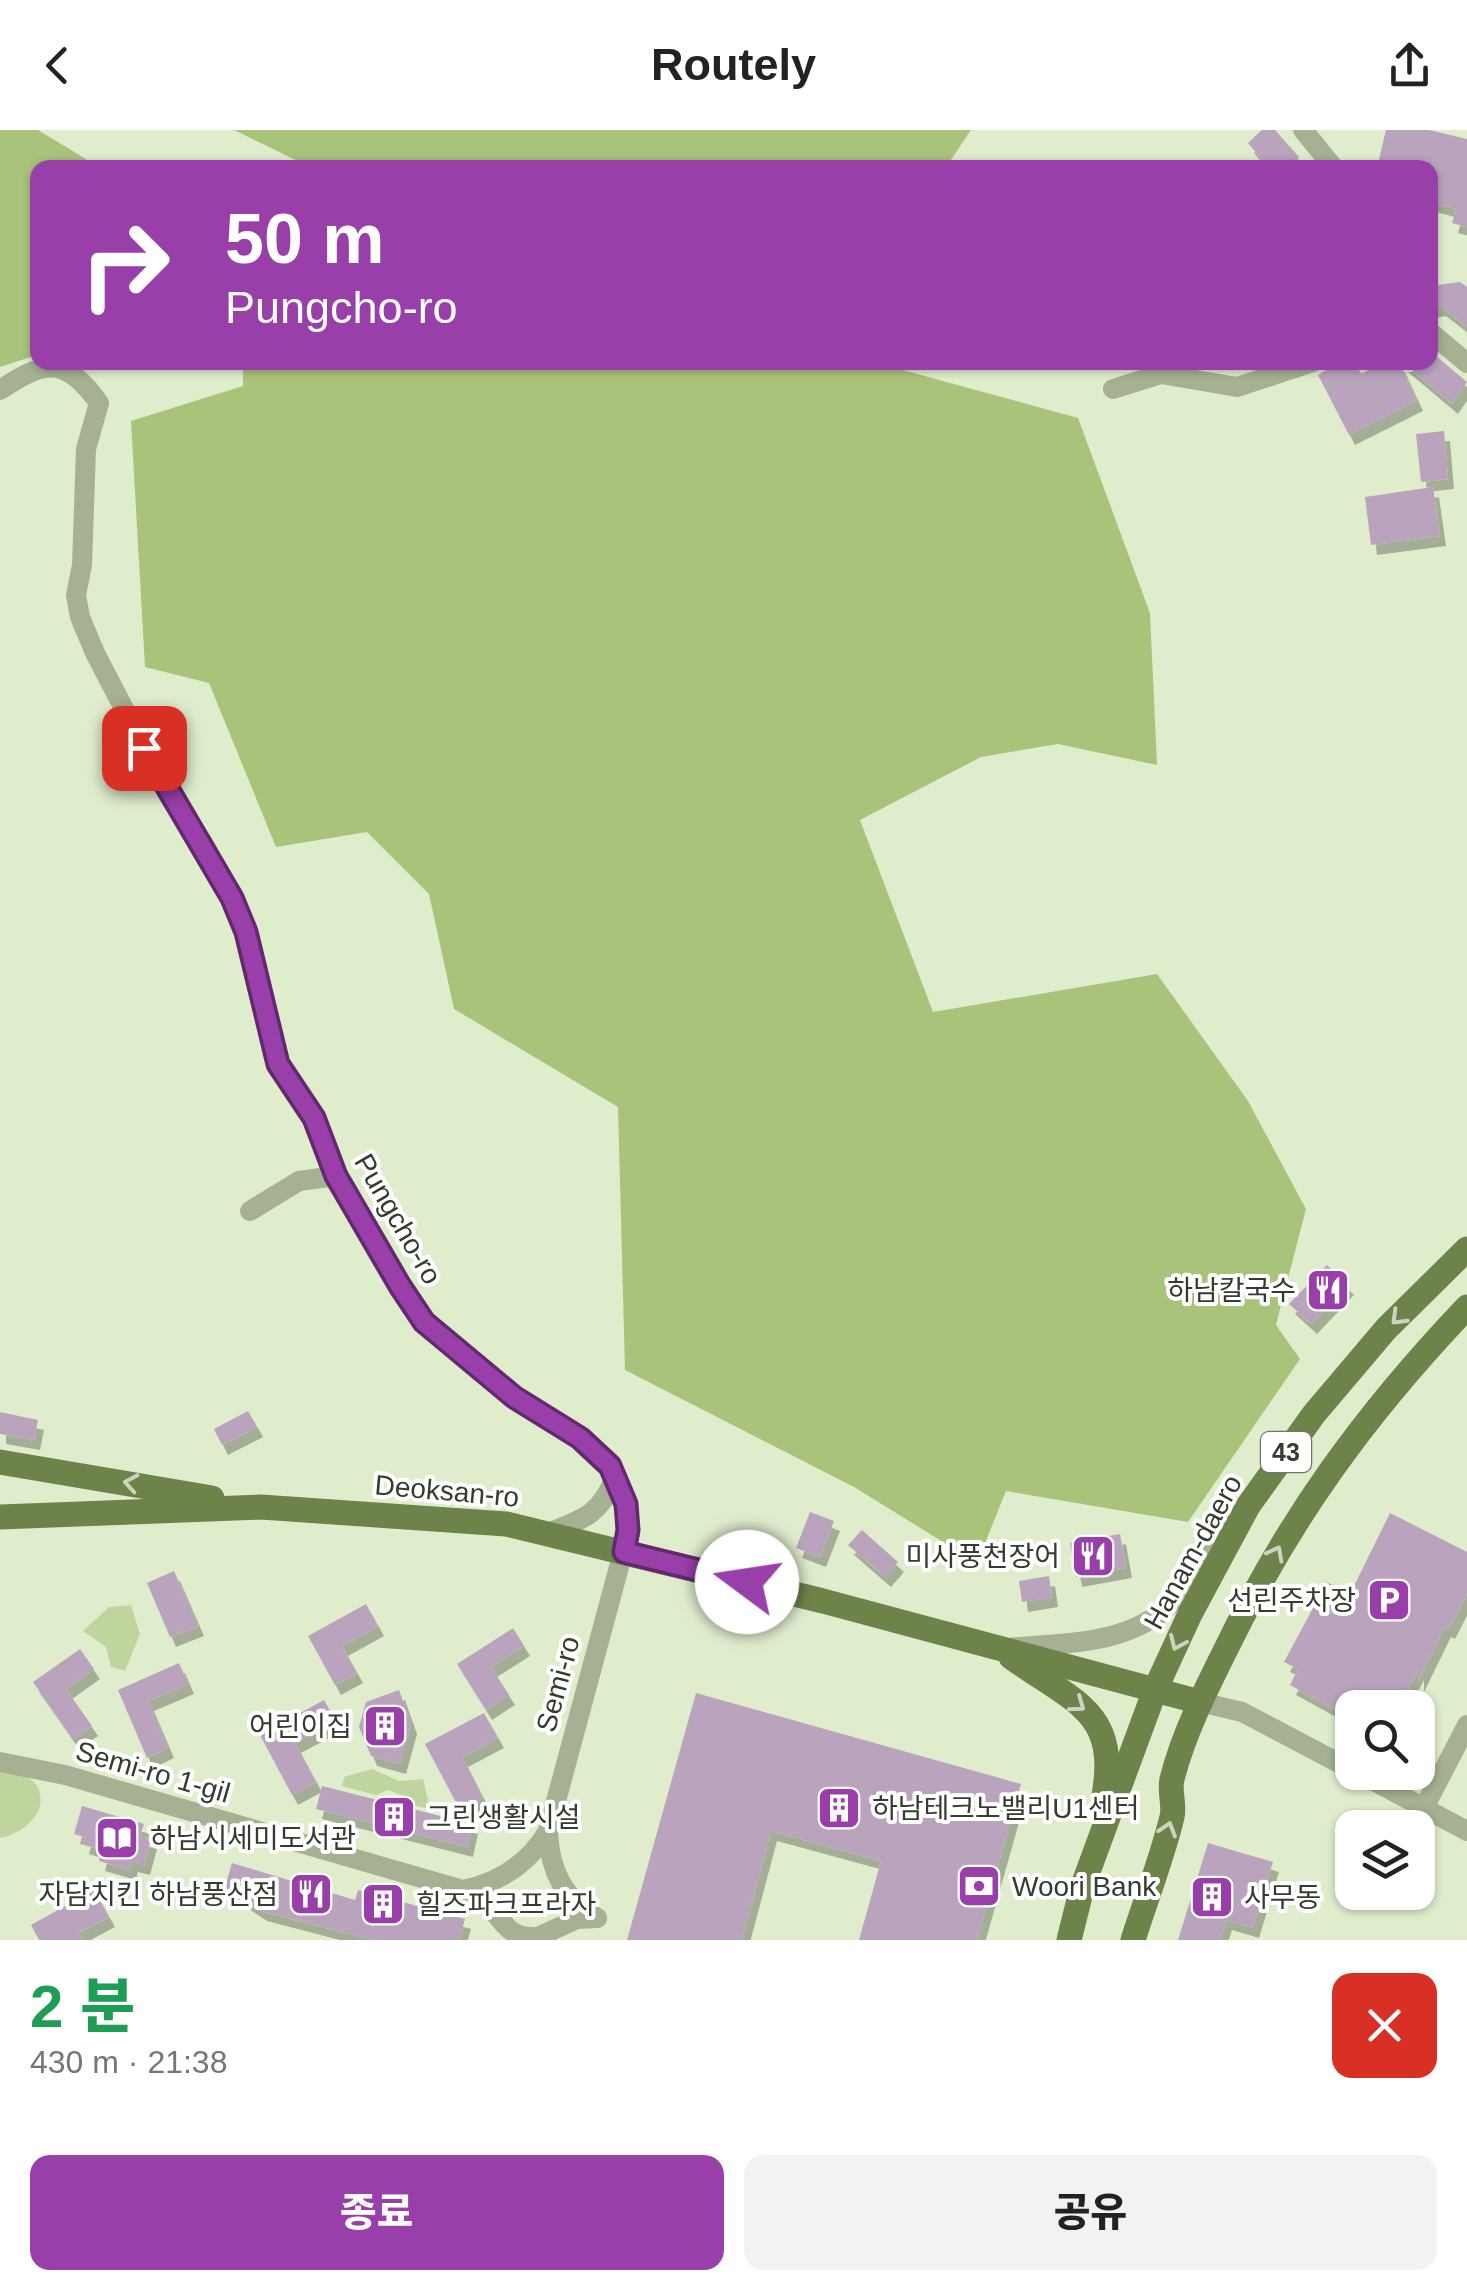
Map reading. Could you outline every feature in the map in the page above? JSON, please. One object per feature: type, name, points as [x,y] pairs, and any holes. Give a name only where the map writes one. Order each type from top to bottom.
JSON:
[{"type":"main road","name":"Hanam-daero","points":[[1069,1940],[1082,1888],[1155,1690],[1190,1614],[1248,1506],[1314,1414],[1362,1357],[1467,1249]]},
{"type":"main road","name":"43","points":[[1133,1940],[1173,1812],[1171,1783],[1200,1702],[1288,1530],[1351,1439],[1467,1307]]},
{"type":"main road","name":"Deoksan-ro","points":[[0,1462],[261,1507]]},
{"type":"main road","name":"Deoksan-ro","points":[[0,1517],[261,1507],[461,1519],[550,1532],[624,1552]]},
{"type":"main road","points":[[624,1552],[1200,1702]]},
{"type":"main road","points":[[999,1648],[1084,1708],[1102,1731],[1108,1779],[1082,1888]]},
{"type":"street","points":[[1302,130],[1327,160]]},
{"type":"street","points":[[1438,339],[1467,364]]},
{"type":"street","name":"Pungcho-ro","points":[[0,390],[36,370]]},
{"type":"street","name":"Pungcho-ro","points":[[64,370],[99,404],[86,449],[82,565],[76,595],[80,617],[95,654],[171,798],[202,843],[232,898],[246,932],[278,1064],[314,1118],[336,1176],[424,1322],[514,1397],[596,1450],[616,1475]]},
{"type":"street","points":[[1112,389],[1161,374],[1236,387],[1288,370]]},
{"type":"street","points":[[250,1211],[299,1181],[336,1176]]},
{"type":"street","points":[[550,1532],[591,1514],[606,1500],[616,1475]]},
{"type":"street","points":[[616,1475],[628,1518],[624,1552]]},
{"type":"street","points":[[999,1648],[1100,1640],[1139,1627],[1179,1596],[1217,1538],[1248,1506]]},
{"type":"street","name":"Semi-ro","points":[[548,1830],[624,1552]]},
{"type":"street","points":[[1200,1702],[1242,1712],[1335,1761]]},
{"type":"street","points":[[1424,1808],[1467,1726]]},
{"type":"street","name":"Semi-ro 1-gil","points":[[0,1762],[65,1775],[464,1890],[502,1927]]},
{"type":"street","points":[[1390,1790],[1467,1831]]},
{"type":"street","points":[[464,1890],[502,1877],[522,1864],[536,1851],[548,1830]]},
{"type":"street","points":[[502,1877],[493,1899],[502,1927],[514,1934],[532,1938],[577,1919],[597,1918],[566,1895],[549,1854],[548,1830]]},
{"type":"street","points":[[522,1864],[556,1874]]},
{"type":"street","points":[[554,1927],[564,1914],[566,1895]]},
{"type":"green space","points":[[0,130],[38,130],[87,160],[30,160],[30,357],[0,367]]},
{"type":"green space","points":[[234,130],[971,130],[951,160],[296,160]]},
{"type":"green space","points":[[243,370],[903,370],[1078,418],[1150,613],[1157,765],[1058,744],[981,757],[860,820],[933,1012],[1157,974],[1248,1101],[1306,1209],[1276,1325],[1300,1359],[1188,1522],[1006,1491],[977,1563],[854,1487],[625,1370],[618,1107],[454,1009],[429,894],[367,832],[276,847],[209,683],[145,667],[131,421],[243,386]]},
{"type":"green space","points":[[131,1605],[140,1634],[125,1671],[111,1667],[106,1647],[83,1631],[109,1607]]},
{"type":"green space","points":[[372,1769],[399,1781],[423,1779],[430,1809],[407,1804],[404,1796],[388,1790],[376,1795],[342,1786],[344,1777]]},
{"type":"green space","points":[[0,1770],[30,1779],[37,1786],[40,1805],[25,1827],[0,1838]]},
{"type":"building","points":[[1262,130],[1275,130],[1299,157],[1262,160],[1248,143]]},
{"type":"building","points":[[1386,130],[1429,130],[1467,139],[1467,227],[1452,223],[1456,209],[1438,204],[1438,160],[1379,160]]},
{"type":"building","points":[[1460,282],[1467,287],[1467,327],[1438,306],[1438,285]]},
{"type":"building","points":[[1438,358],[1467,382],[1452,404],[1412,370],[1438,370]]},
{"type":"building","points":[[1326,370],[1359,370],[1361,374],[1368,370],[1403,370],[1417,401],[1349,435],[1318,375]]},
{"type":"building","points":[[1444,431],[1448,479],[1421,482],[1416,434]]},
{"type":"building","points":[[1433,487],[1440,536],[1371,545],[1365,497]]},
{"type":"building","points":[[1327,1265],[1348,1285],[1311,1324],[1289,1304]]},
{"type":"building","points":[[248,1411],[257,1427],[222,1445],[214,1429]]},
{"type":"building","points":[[0,1412],[38,1420],[34,1440],[0,1434]]},
{"type":"building","points":[[810,1512],[834,1521],[820,1557],[796,1548]]},
{"type":"building","name":"선린주차장","points":[[1390,1513],[1467,1552],[1467,1594],[1449,1629],[1445,1627],[1418,1682],[1418,1670],[1407,1690],[1335,1690],[1335,1710],[1290,1685],[1298,1669],[1284,1662],[1327,1582],[1350,1594]]},
{"type":"building","points":[[862,1530],[898,1562],[885,1577],[848,1545]]},
{"type":"building","points":[[1120,1534],[1126,1568],[1076,1577],[1070,1543]]},
{"type":"building","points":[[174,1571],[198,1626],[170,1637],[147,1583]]},
{"type":"building","points":[[1049,1576],[1052,1597],[1022,1602],[1019,1581]]},
{"type":"building","points":[[366,1604],[378,1626],[342,1646],[357,1673],[335,1685],[308,1636]]},
{"type":"building","points":[[513,1628],[524,1646],[491,1667],[509,1695],[486,1710],[457,1664]]},
{"type":"building","points":[[80,1649],[94,1669],[66,1689],[92,1726],[73,1739],[33,1682]]},
{"type":"building","points":[[179,1663],[188,1684],[148,1701],[168,1748],[147,1758],[118,1690]]},
{"type":"building","name":"어린이집","points":[[399,1690],[411,1724],[400,1764],[371,1756],[359,1727],[366,1702]]},
{"type":"building","name":"하남테크노밸리U1센터","points":[[696,1693],[1021,1784],[977,1940],[859,1940],[881,1861],[771,1831],[742,1940],[627,1940]]},
{"type":"building","points":[[324,1700],[336,1721],[295,1743],[316,1782],[292,1795],[260,1735]]},
{"type":"building","points":[[484,1713],[498,1738],[462,1757],[483,1798],[460,1810],[425,1744]]},
{"type":"building","name":"그린생활시설","points":[[322,1786],[472,1824],[467,1847],[316,1809]]},
{"type":"building","name":"하남시세미도서관","points":[[82,1806],[144,1824],[140,1836],[151,1839],[144,1865],[132,1862],[130,1870],[99,1861],[102,1850],[83,1844],[85,1837],[74,1834]]},
{"type":"building","name":"사무동","points":[[1208,1843],[1273,1862],[1253,1928],[1226,1920],[1220,1940],[1178,1940]]},
{"type":"building","points":[[232,1863],[355,1900],[358,1890],[465,1919],[459,1940],[372,1940],[261,1911],[225,1887]]},
{"type":"building","points":[[94,1890],[109,1917],[79,1933],[83,1940],[39,1940],[31,1925]]},
{"type":"place","name":"하남칼국수","points":[[1328,1290]]},
{"type":"place","name":"미사풍천장어","points":[[1093,1556]]},
{"type":"place","name":"선린주차장","points":[[1389,1600]]},
{"type":"place","name":"어린이집","points":[[385,1726]]},
{"type":"place","name":"하남테크노밸리U1센터","points":[[839,1808]]},
{"type":"place","name":"그린생활시설","points":[[394,1817]]},
{"type":"place","name":"하남시세미도서관","points":[[117,1838]]},
{"type":"place","name":"Woori Bank","points":[[979,1886]]},
{"type":"place","name":"자담치킨 하남풍산점","points":[[311,1894]]},
{"type":"place","name":"사무동","points":[[1212,1897]]},
{"type":"place","name":"힐즈파크프라자","points":[[383,1904]]},
{"type":"route","points":[[144,748],[232,898],[246,932],[278,1064],[314,1118],[336,1176],[424,1322],[514,1397],[580,1438],[603,1458],[616,1475],[626,1504],[628,1530],[624,1552],[747,1582]]}]
